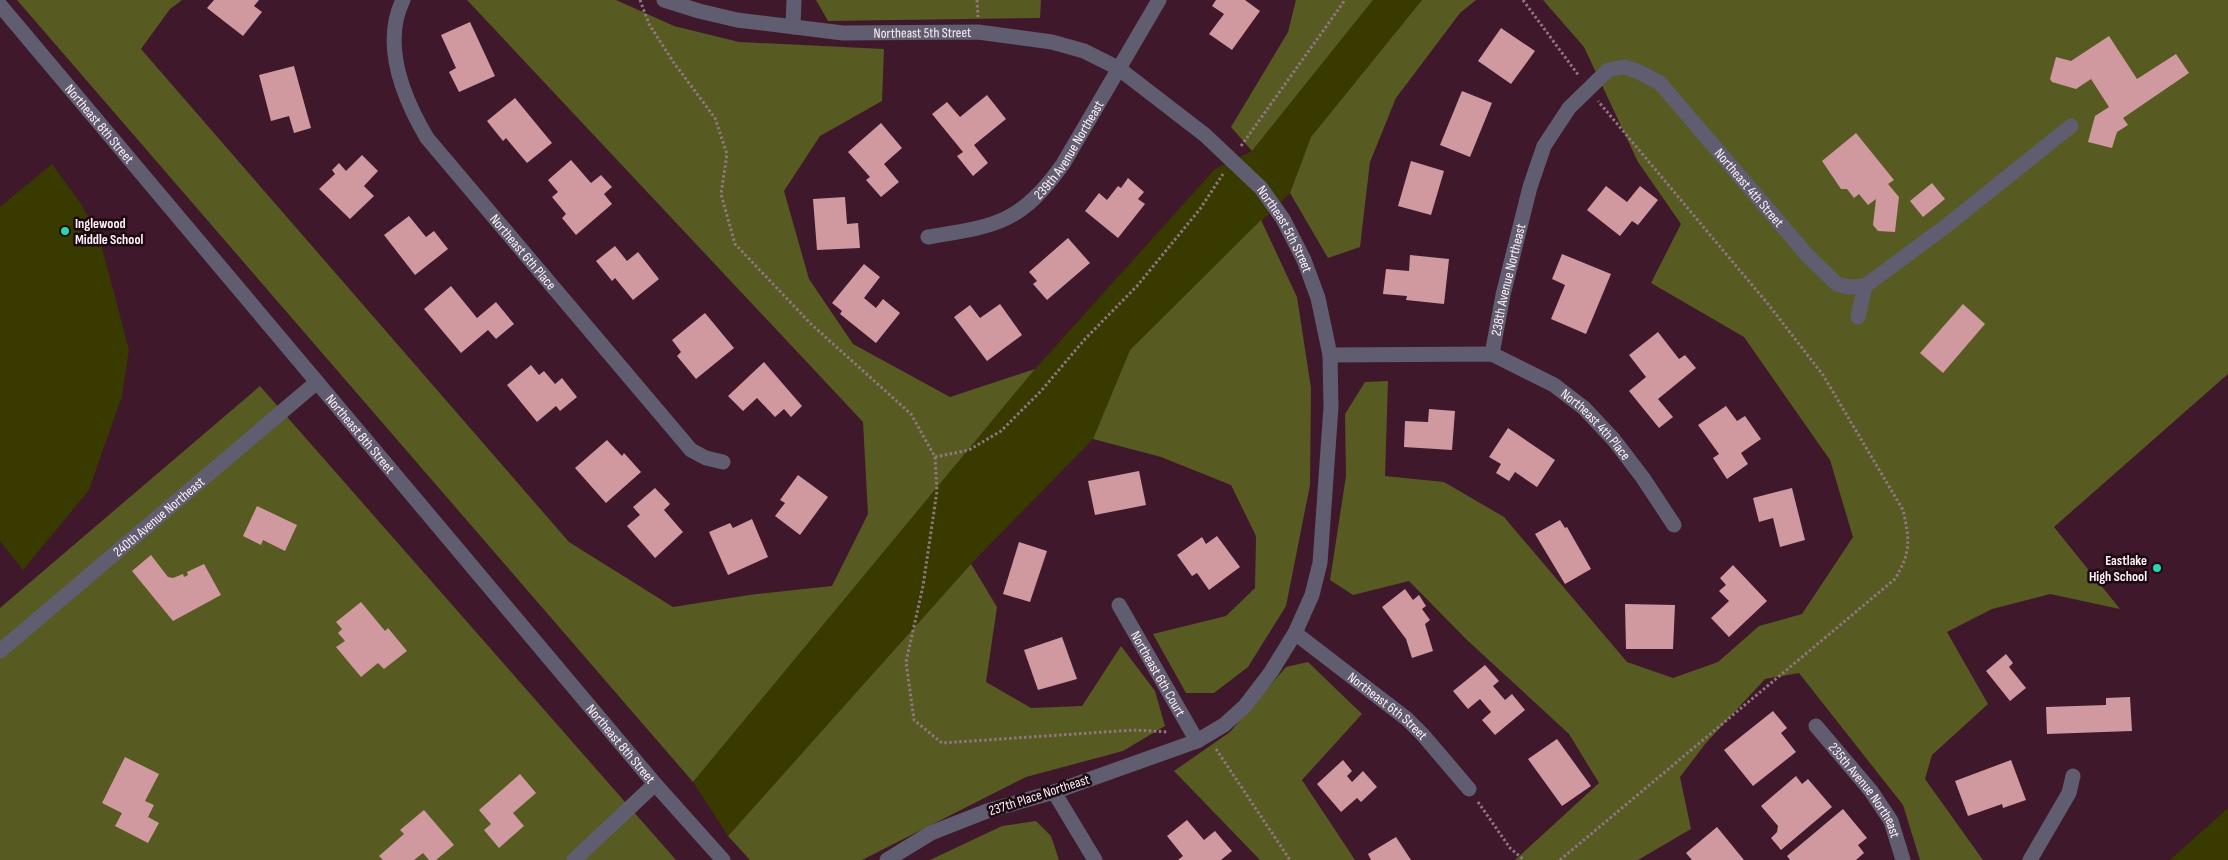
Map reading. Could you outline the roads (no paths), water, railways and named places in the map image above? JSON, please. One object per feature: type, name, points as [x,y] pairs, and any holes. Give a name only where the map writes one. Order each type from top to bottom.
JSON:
[{"type":"street","name":"Northeast 6th Place","points":[[403,0],[396,26],[394,44],[397,65],[414,115],[428,138],[691,450],[706,458],[723,462]]},
{"type":"street","name":"Northeast 5th Street","points":[[664,0],[737,20],[793,27],[843,33],[978,32],[1052,42],[1084,51],[1118,68],[1204,135],[1261,188],[1283,219],[1304,260],[1318,298],[1330,355],[1331,407],[1320,563],[1312,595],[1295,633],[1271,672],[1245,706],[1224,725],[1202,738]]},
{"type":"street","points":[[793,27],[794,0]]},
{"type":"street","name":"239th Avenue Northeast","points":[[928,237],[980,228],[1007,219],[1029,205],[1047,186],[1063,164],[1159,0]]},
{"type":"street","name":"Northeast 8th Street","points":[[0,5],[656,784],[723,860]]},
{"type":"street","name":"Northeast 4th Street","points":[[1608,70],[1624,67],[1637,71],[1660,84],[1807,255],[1837,284],[1848,287],[1865,286]]},
{"type":"street","name":"238th Avenue Northeast","points":[[1330,355],[1492,354],[1503,295],[1530,186],[1544,146],[1569,108],[1608,70]]},
{"type":"street","points":[[1858,317],[1865,286],[1946,226],[2071,126]]},
{"type":"street","name":"Northeast 4th Place","points":[[1492,354],[1554,385],[1584,408],[1614,440],[1643,478],[1674,525]]},
{"type":"street","name":"240th Avenue Northeast","points":[[0,651],[317,382]]},
{"type":"street","name":"Northeast 6th Court","points":[[1119,605],[1202,738]]},
{"type":"street","name":"Northeast 6th Street","points":[[1295,633],[1407,719],[1423,734],[1469,789]]},
{"type":"street","name":"235th Avenue Northeast","points":[[1816,726],[1871,791],[1892,821],[1902,860]]},
{"type":"street","name":"237th Place Northeast","points":[[886,860],[931,833],[988,811],[1054,792],[1202,738]]},
{"type":"street","points":[[2030,860],[2069,792],[2073,776]]},
{"type":"street","points":[[574,860],[656,784]]},
{"type":"street","points":[[1054,792],[1095,860]]},
{"type":"place","name":"Inglewood Middle School","points":[[65,231]]},
{"type":"place","name":"Eastlake High School","points":[[2157,568]]}]
